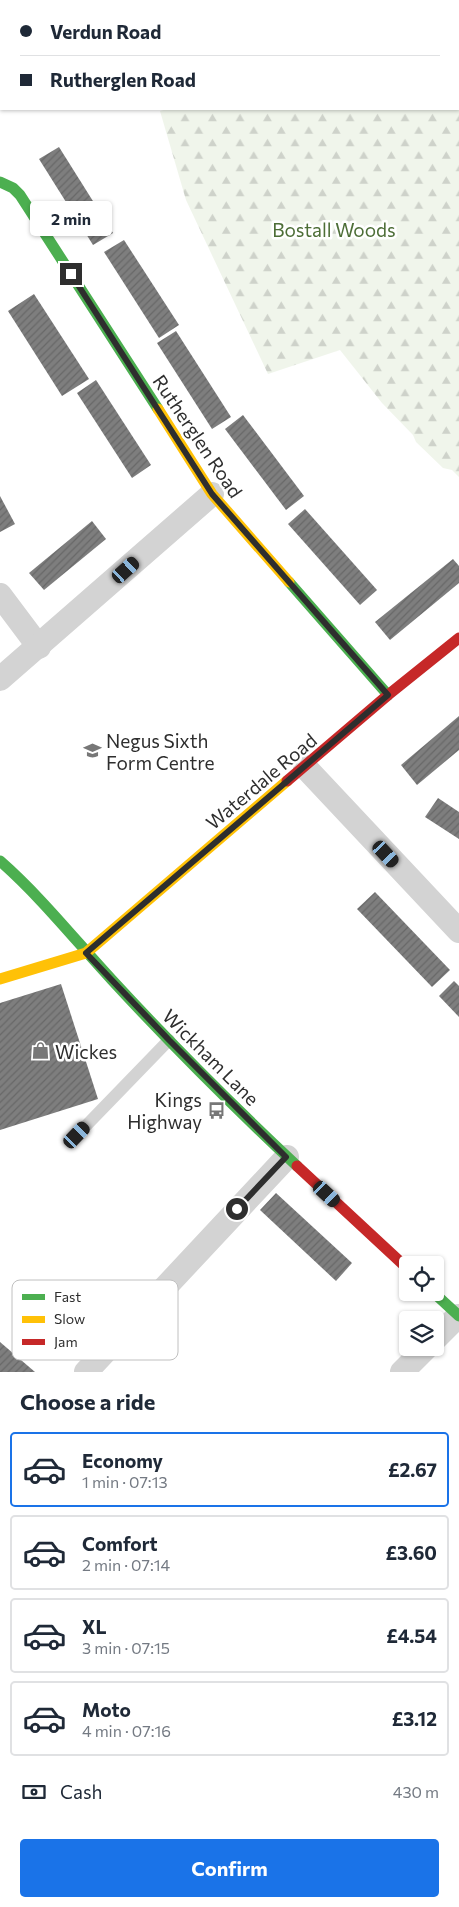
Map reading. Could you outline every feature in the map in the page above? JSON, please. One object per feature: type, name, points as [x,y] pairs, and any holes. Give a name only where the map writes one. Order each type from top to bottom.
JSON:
[{"type":"street","name":"Rutherglen Road","points":[[0,182],[13,188],[20,195],[212,494],[388,695]]},
{"type":"street","points":[[0,679],[39,647],[212,494]]},
{"type":"street","points":[[0,595],[39,647]]},
{"type":"street","name":"Waterdale Road","points":[[86,953],[388,695],[459,638]]},
{"type":"street","points":[[305,766],[459,931]]},
{"type":"street","name":"Wickham Lane","points":[[0,861],[16,874],[36,895],[86,953],[169,1040],[286,1157],[399,1261]]},
{"type":"street","points":[[0,979],[86,953]]},
{"type":"street","points":[[172,1280],[286,1157]]},
{"type":"street","points":[[443,1301],[459,1316],[444,1330]]},
{"type":"street","points":[[402,1372],[418,1356]]},
{"type":"street","points":[[86,1372],[97,1360]]},
{"type":"lane","points":[[77,1135],[169,1040]]},
{"type":"green space","name":"Bostall Woods","points":[[459,110],[459,477],[452,470],[443,468],[416,442],[413,435],[382,403],[340,350],[268,374],[186,200],[160,111]]},
{"type":"building","points":[[59,147],[113,233],[93,245],[39,159]]},
{"type":"building","points":[[124,240],[179,325],[159,338],[104,252]]},
{"type":"building","points":[[34,294],[89,379],[62,396],[8,311]]},
{"type":"building","points":[[176,331],[231,417],[212,429],[157,343]]},
{"type":"building","points":[[96,380],[151,465],[132,478],[77,393]]},
{"type":"building","points":[[243,415],[304,496],[286,510],[225,429]]},
{"type":"building","points":[[0,496],[15,524],[0,532]]},
{"type":"building","points":[[305,509],[377,590],[360,605],[288,524]]},
{"type":"building","points":[[92,521],[106,539],[44,590],[29,573]]},
{"type":"building","points":[[453,559],[459,566],[459,583],[390,640],[375,622]]},
{"type":"building","points":[[459,716],[459,750],[417,785],[401,765]]},
{"type":"building","points":[[438,798],[459,812],[459,839],[425,817]]},
{"type":"building","points":[[375,892],[450,970],[432,987],[357,909]]},
{"type":"building","points":[[454,981],[459,986],[459,1017],[439,996]]},
{"type":"building","name":"Wickes","points":[[61,984],[98,1099],[0,1130],[0,1003]]},
{"type":"building","points":[[276,1193],[352,1263],[336,1281],[260,1210]]},
{"type":"building","points":[[0,1342],[12,1352],[12,1360],[21,1360],[35,1372],[0,1372]]},
{"type":"traffic: fast","points":[[0,182],[13,188],[20,195],[158,409]]},
{"type":"traffic: fast","points":[[289,582],[388,695]]},
{"type":"traffic: fast","points":[[0,861],[44,904],[112,980],[180,1051],[297,1166]]},
{"type":"traffic: fast","points":[[443,1301],[459,1316]]},
{"type":"traffic: slow","points":[[158,409],[212,494],[289,582]]},
{"type":"traffic: slow","points":[[0,979],[86,953],[287,781]]},
{"type":"traffic: jam","points":[[287,781],[388,695],[459,638]]},
{"type":"traffic: jam","points":[[297,1166],[399,1261]]},
{"type":"place","name":"Negus Sixth Form Centre","points":[[92,751]]},
{"type":"place","name":"Wickes","points":[[41,1051]]},
{"type":"place","name":"Kings Highway","points":[[216,1110]]},
{"type":"route","points":[[71,274],[212,494],[388,695],[86,953],[169,1040],[286,1157],[237,1209]]}]
